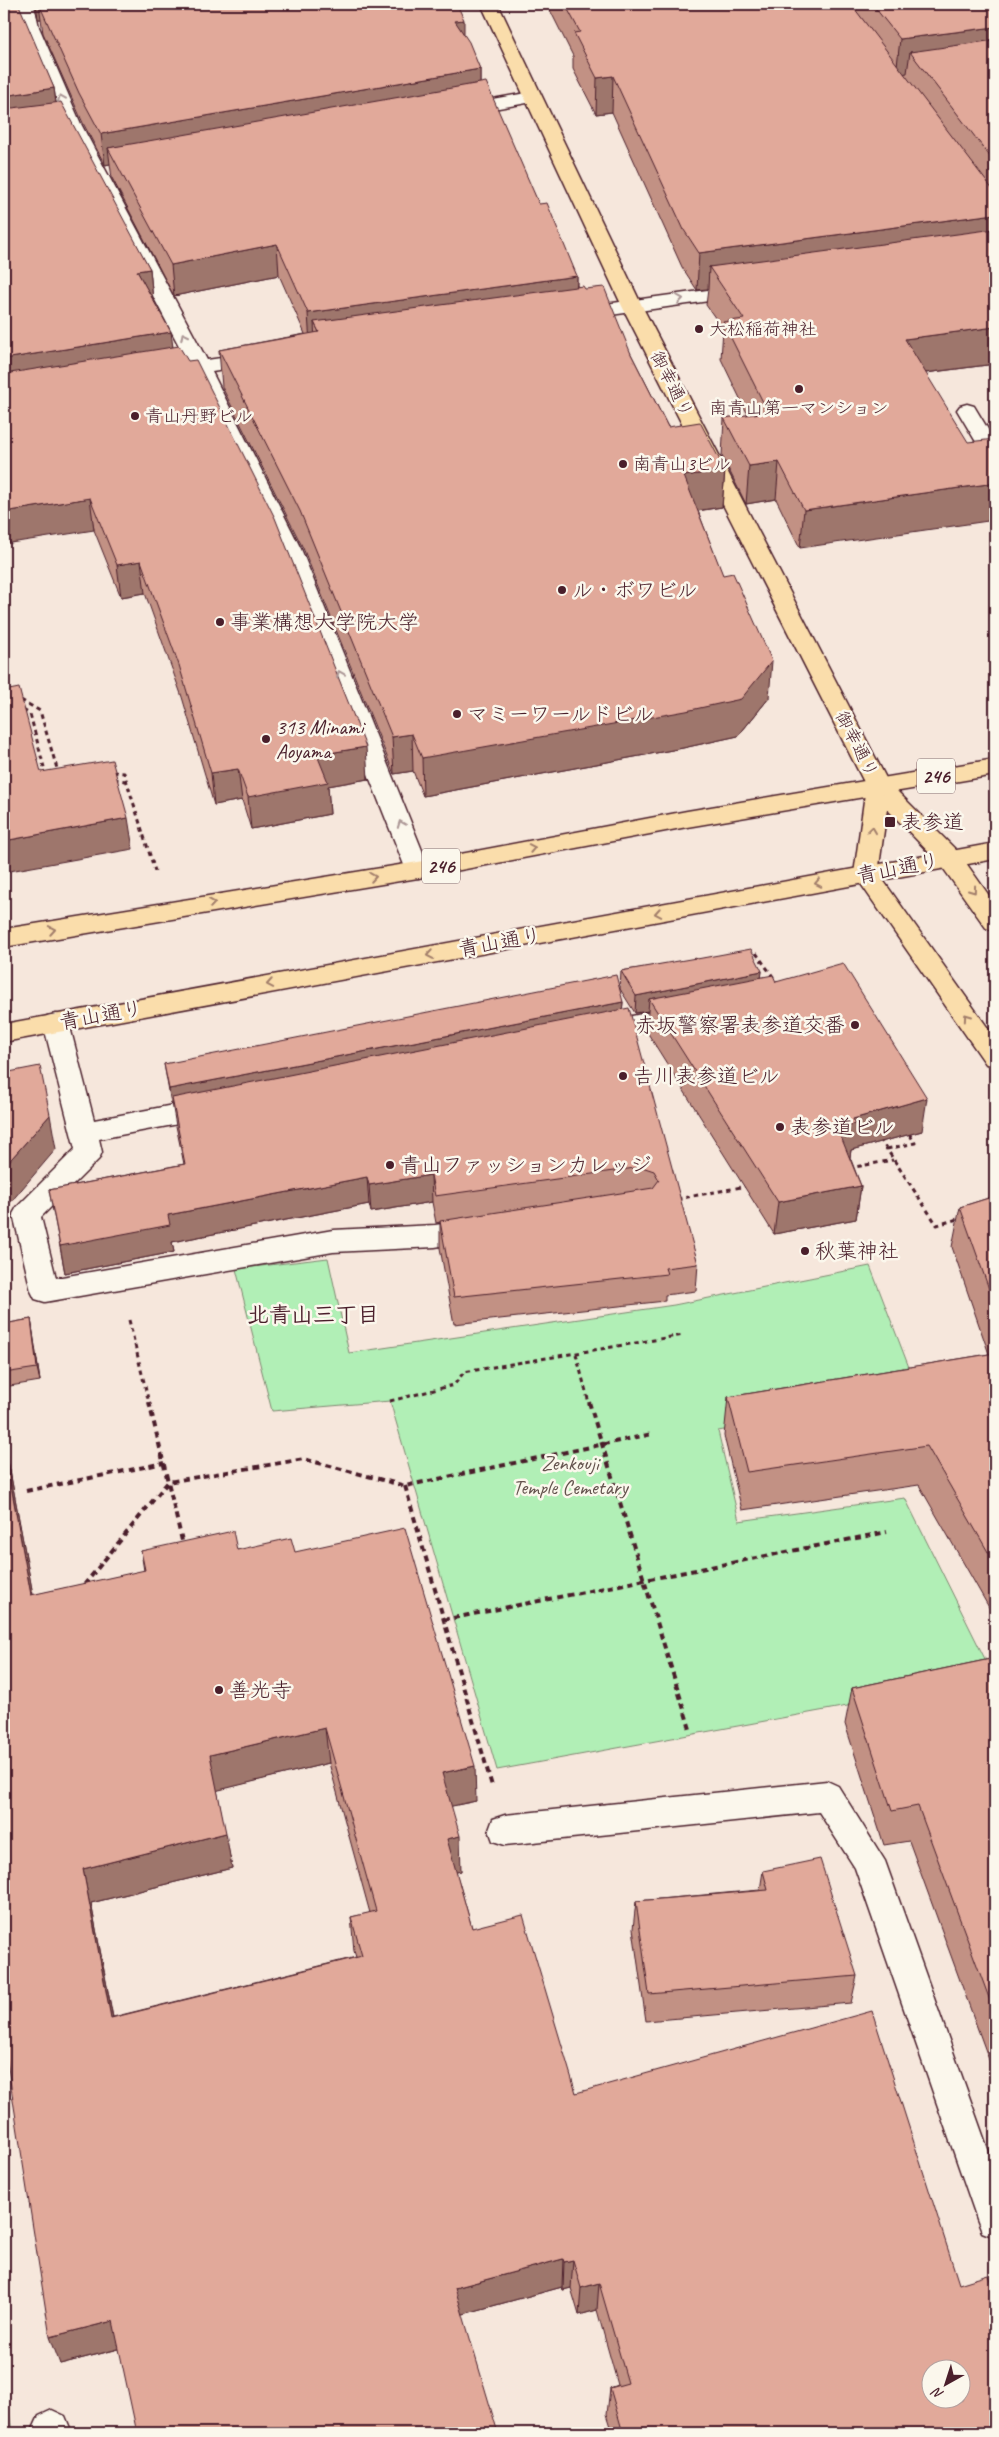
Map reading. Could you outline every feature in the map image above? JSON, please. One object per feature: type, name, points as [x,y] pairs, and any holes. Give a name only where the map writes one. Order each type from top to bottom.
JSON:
[{"type":"main road","name":"御幸通り","points":[[489,4],[632,306],[878,786]]},
{"type":"main road","name":"246","points":[[4,938],[418,870],[995,766]]},
{"type":"main road","points":[[878,786],[950,859],[995,922]]},
{"type":"main road","points":[[878,786],[866,874],[995,1057]]},
{"type":"main road","name":"青山通り","points":[[4,1033],[995,851]]},
{"type":"street","points":[[25,4],[29,27],[62,125],[107,171],[200,367],[290,549],[418,870]]},
{"type":"street","points":[[440,113],[532,97]]},
{"type":"street","points":[[554,317],[763,288]]},
{"type":"street","points":[[141,376],[278,356]]},
{"type":"street","points":[[967,410],[995,458]]},
{"type":"street","points":[[573,1037],[709,1010]]},
{"type":"street","points":[[56,1024],[89,1152],[27,1214],[45,1290],[333,1241],[435,1236],[504,1226]]},
{"type":"street","points":[[84,1132],[231,1104]]},
{"type":"street","points":[[505,1830],[827,1796],[869,1861],[995,2219]]},
{"type":"path","points":[[18,699],[40,710],[56,771],[61,773]]},
{"type":"path","points":[[17,707],[30,714],[46,776],[54,779]]},
{"type":"path","points":[[106,772],[124,773],[167,910]]},
{"type":"path","points":[[108,778],[126,781]]},
{"type":"path","points":[[756,953],[781,988]]},
{"type":"path","points":[[887,1149],[915,1143],[906,1128]]},
{"type":"path","points":[[878,1135],[936,1225],[970,1216]]},
{"type":"path","points":[[844,1169],[893,1160]]},
{"type":"path","points":[[670,1200],[748,1186]]},
{"type":"path","points":[[119,1278],[185,1554]]},
{"type":"path","points":[[390,1401],[454,1385],[464,1372],[683,1335]]},
{"type":"path","points":[[576,1354],[642,1580],[690,1729]]},
{"type":"path","points":[[78,1592],[168,1482],[304,1459],[405,1486],[652,1434]]},
{"type":"path","points":[[26,1491],[164,1463]]},
{"type":"path","points":[[405,1486],[505,1830]]},
{"type":"path","points":[[444,1620],[887,1532]]},
{"type":"green space","name":"Zenkouji Temple Cemetary","points":[[328,1258],[349,1353],[674,1305],[870,1266],[920,1396],[718,1431],[739,1521],[905,1498],[995,1679],[497,1770],[390,1401],[272,1411],[236,1269]]},
{"type":"green space","points":[[4,2375],[12,2433],[4,2433]]},
{"type":"building","points":[[39,4],[457,4],[464,20],[455,21],[469,42],[480,69],[101,134],[79,93]]},
{"type":"building","points":[[565,4],[851,4],[993,190],[995,190],[995,214],[699,253],[684,230],[613,76],[597,78],[574,33],[580,32]]},
{"type":"building","points":[[872,4],[995,4],[995,27],[900,39]]},
{"type":"building","points":[[19,5],[54,88],[4,96],[4,6]]},
{"type":"building","points":[[995,40],[995,163],[910,52]]},
{"type":"building","points":[[486,82],[539,204],[547,203],[577,276],[308,313],[277,244],[171,265],[108,148]]},
{"type":"building","points":[[61,102],[150,269],[137,271],[171,332],[4,359],[4,109]]},
{"type":"building","points":[[995,229],[995,327],[905,339],[968,442],[995,439],[995,483],[804,510],[779,462],[749,466],[724,418],[768,412],[723,322],[744,319],[709,267]]},
{"type":"building","points":[[583,286],[585,289],[604,287],[631,354],[668,427],[700,422],[725,470],[684,476],[723,575],[733,573],[772,661],[741,699],[686,711],[422,758],[412,734],[392,737],[300,511],[219,350],[319,332],[314,322]]},
{"type":"building","points":[[179,346],[188,361],[196,360],[275,518],[366,747],[317,755],[328,782],[248,797],[238,769],[211,773],[179,665],[141,561],[117,565],[90,498],[4,512],[4,374]]},
{"type":"building","points":[[19,688],[41,772],[112,760],[128,818],[4,841],[4,691]]},
{"type":"building","points":[[751,949],[762,971],[636,996],[621,971],[697,959]]},
{"type":"building","points":[[843,963],[927,1098],[853,1119],[855,1124],[837,1127],[861,1186],[778,1202],[649,999],[773,975],[776,982]]},
{"type":"building","points":[[616,975],[623,1002],[169,1089],[164,1064]]},
{"type":"building","points":[[629,1008],[698,1264],[665,1268],[667,1274],[454,1297],[440,1221],[653,1188],[659,1180],[654,1171],[642,1167],[435,1196],[431,1175],[369,1185],[367,1177],[168,1215],[170,1225],[60,1246],[49,1190],[185,1164],[172,1098]]},
{"type":"building","points":[[40,1066],[50,1115],[4,1167],[4,1073]]},
{"type":"building","points":[[995,1196],[995,1306],[960,1207]]},
{"type":"building","points":[[31,1319],[37,1368],[4,1373],[4,1324]]},
{"type":"building","points":[[995,1353],[995,1564],[927,1446],[747,1472],[728,1397]]},
{"type":"building","points":[[4,1448],[31,1595],[145,1570],[141,1551],[233,1531],[237,1550],[291,1538],[295,1552],[405,1528],[475,1766],[442,1773],[460,1836],[447,1839],[472,1928],[523,1915],[576,2093],[872,2011],[959,2284],[988,2275],[995,2294],[995,2433],[623,2433],[610,2388],[628,2383],[599,2283],[581,2288],[573,2260],[564,2262],[563,2259],[455,2288],[498,2433],[137,2433],[113,2321],[50,2337],[4,2042]],"holes":[[[325,1728],[376,1911],[351,1917],[362,1956],[111,2018],[83,1869],[226,1833],[210,1755]]]},
{"type":"building","points":[[995,1658],[995,2014],[918,1806],[892,1811],[852,1688]]},
{"type":"building","points":[[820,1859],[857,1976],[649,1994],[636,1901],[768,1890],[763,1871]]},
{"type":"place","name":"大松稲荷神社","points":[[699,329]]},
{"type":"place","name":"南青山第一マンション","points":[[799,389]]},
{"type":"place","name":"青山丹野ビル","points":[[135,416]]},
{"type":"place","name":"南青山3ビル","points":[[623,464]]},
{"type":"place","name":"ル・ボワビル","points":[[562,590]]},
{"type":"place","name":"事業構想大学院大学","points":[[220,622]]},
{"type":"place","name":"マミーワールドビル","points":[[457,714]]},
{"type":"place","name":"313 Minami Aoyama","points":[[266,739]]},
{"type":"place","name":"表参道","points":[[890,822]]},
{"type":"place","name":"赤坂警察署表参道交番","points":[[855,1025]]},
{"type":"place","name":"𠮷川表参道ビル","points":[[623,1076]]},
{"type":"place","name":"表参道ビル","points":[[780,1127]]},
{"type":"place","name":"青山ファッションカレッジ","points":[[390,1165]]},
{"type":"place","name":"秋葉神社","points":[[805,1251]]},
{"type":"place","name":"善光寺","points":[[219,1690]]},
{"type":"district","name":"北青山三丁目","points":[[313,1314]]}]
